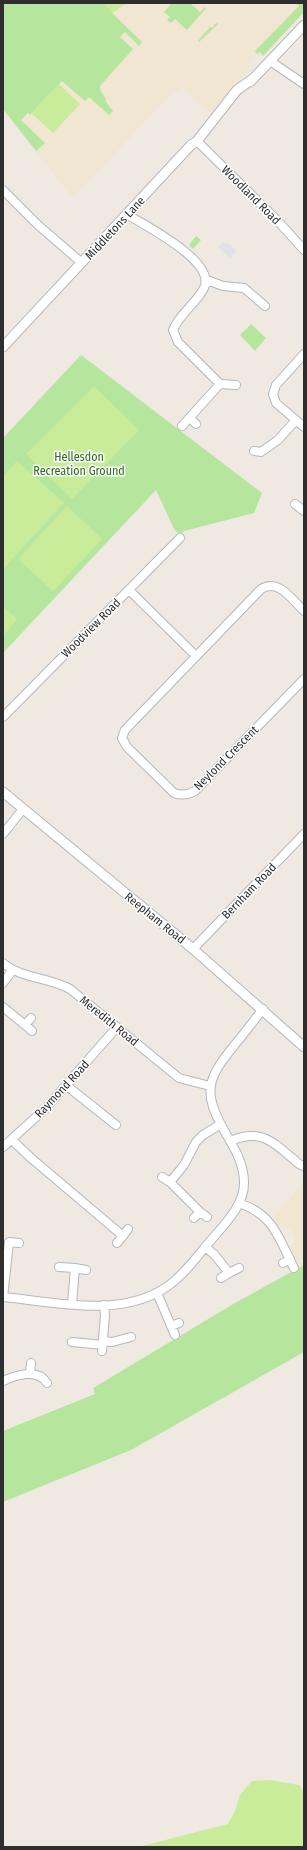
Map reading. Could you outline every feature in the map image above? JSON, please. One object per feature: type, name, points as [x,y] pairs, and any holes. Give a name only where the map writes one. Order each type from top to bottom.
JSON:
[{"type":"street","name":"Middletons Lane","points":[[3,347],[128,215],[191,145],[197,142],[225,107],[238,98],[254,78],[304,25]]},
{"type":"street","points":[[270,61],[304,84]]},
{"type":"street","name":"Woodland Road","points":[[197,142],[276,219],[304,250]]},
{"type":"street","points":[[3,190],[38,225],[82,263]]},
{"type":"street","points":[[128,215],[175,243],[204,272],[207,280],[204,289],[177,321],[173,330],[178,342],[220,384],[236,385]]},
{"type":"street","points":[[207,280],[224,286],[244,288],[265,306]]},
{"type":"street","points":[[304,354],[273,390],[274,399],[304,427]]},
{"type":"street","points":[[182,426],[220,384]]},
{"type":"street","points":[[190,418],[196,424]]},
{"type":"street","points":[[259,453],[278,440],[296,420]]},
{"type":"street","points":[[294,504],[304,511]]},
{"type":"street","name":"Woodview Road","points":[[3,717],[180,538]]},
{"type":"street","name":"Neylond Crescent","points":[[304,611],[280,587],[275,585],[265,586],[123,733],[122,738],[127,746],[174,792],[178,795],[190,794],[195,791],[304,679]]},
{"type":"street","points":[[129,590],[196,656]]},
{"type":"street","name":"Reepham Road","points":[[3,792],[193,949],[263,1009],[304,1047]]},
{"type":"street","points":[[3,834],[23,809]]},
{"type":"street","name":"Bernham Road","points":[[193,949],[304,834]]},
{"type":"street","name":"Meredith Road","points":[[3,963],[12,971],[61,984],[70,989],[179,1078],[210,1086]]},
{"type":"street","points":[[3,983],[12,971]]},
{"type":"street","points":[[3,1007],[28,1028],[31,1018]]},
{"type":"street","points":[[19,1243],[6,1242],[3,1297],[104,1306],[126,1304],[157,1293],[181,1275],[239,1203],[244,1183],[243,1172],[230,1141],[213,1108],[210,1095],[210,1086],[215,1072],[221,1062],[263,1009]]},
{"type":"street","name":"Raymond Road","points":[[3,1147],[67,1086],[117,1027]]},
{"type":"street","points":[[67,1086],[116,1125]]},
{"type":"street","points":[[170,1182],[184,1165],[196,1142],[203,1135],[221,1124]]},
{"type":"street","points":[[230,1141],[249,1135],[262,1136],[272,1140],[304,1167]]},
{"type":"street","points":[[12,1140],[64,1187],[70,1186],[84,1198],[84,1204],[123,1236]]},
{"type":"street","points":[[162,1177],[170,1182],[197,1215],[207,1217]]},
{"type":"street","points":[[239,1203],[249,1206],[266,1217],[271,1223],[286,1261],[294,1268]]},
{"type":"street","points":[[117,1243],[128,1229]]},
{"type":"street","points":[[205,1247],[214,1254],[229,1273]]},
{"type":"street","points":[[59,1267],[86,1270]]},
{"type":"street","points":[[72,1304],[75,1268]]},
{"type":"street","points":[[221,1278],[239,1268]]},
{"type":"street","points":[[157,1293],[175,1325],[175,1336]]},
{"type":"street","points":[[103,1346],[104,1306]]},
{"type":"street","points":[[72,1342],[103,1346],[131,1337]]},
{"type":"street","points":[[30,1374],[31,1363]]},
{"type":"street","points":[[3,1381],[30,1374],[44,1378],[47,1383]]},
{"type":"shaded area","points":[[3,3],[304,3],[304,12],[263,56],[257,55],[248,64],[250,70],[210,113],[182,87],[176,93],[174,91],[73,198],[3,109]]},
{"type":"shaded area","points":[[223,242],[226,245],[228,243],[237,251],[230,258],[218,247]]},
{"type":"shaded area","points":[[304,1181],[304,1265],[300,1267],[290,1249],[295,1239],[290,1229],[277,1226],[273,1218]]},
{"type":"green space","points":[[3,3],[105,3],[112,13],[142,42],[139,46],[125,32],[120,37],[133,49],[100,86],[100,90],[106,99],[105,101],[113,111],[109,115],[89,97],[85,101],[62,81],[30,115],[28,113],[21,120],[45,143],[36,151],[3,109]]},
{"type":"green space","points":[[105,3],[127,3],[112,13]]},
{"type":"green space","points":[[172,3],[190,3],[200,12],[205,7],[206,8],[187,30],[175,19],[171,23],[167,20],[170,17],[164,12]]},
{"type":"green space","points":[[296,3],[304,3],[304,12],[263,56],[260,52],[257,54],[255,51],[299,6]]},
{"type":"green space","points":[[216,23],[218,24],[199,42],[198,41],[210,27],[212,28]]},
{"type":"green space","points":[[59,84],[80,104],[53,133],[31,113]]},
{"type":"green space","points":[[196,236],[201,240],[193,249],[189,245]]},
{"type":"green space","points":[[251,324],[266,338],[255,351],[240,335]]},
{"type":"green space","name":"Hellesdon Recreation Ground","points":[[81,355],[262,493],[254,513],[184,531],[180,535],[174,529],[156,490],[3,653],[3,438]]},
{"type":"green space","points":[[94,386],[139,430],[72,499],[26,454]]},
{"type":"green space","points":[[17,461],[64,503],[3,569],[3,476]]},
{"type":"green space","points":[[67,506],[102,539],[53,591],[18,559]]},
{"type":"green space","points":[[3,607],[17,619],[3,636]]},
{"type":"green space","points":[[304,1265],[304,1352],[131,1450],[3,1502],[3,1431],[95,1394],[93,1388],[235,1303]]},
{"type":"green space","points":[[269,1780],[299,1785],[304,1793],[304,1847],[138,1847],[228,1824],[235,1811],[240,1795],[252,1781]]}]
